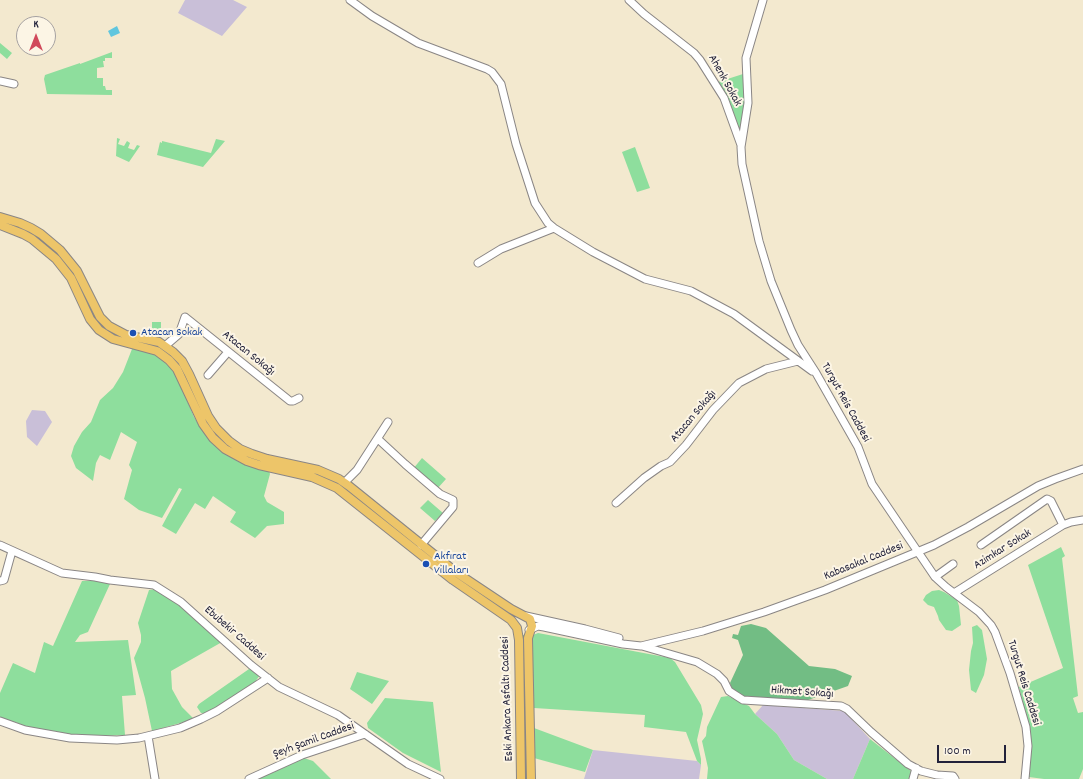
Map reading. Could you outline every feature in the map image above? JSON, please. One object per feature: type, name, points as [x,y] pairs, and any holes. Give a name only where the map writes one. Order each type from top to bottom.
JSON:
[{"type":"main road","points":[[0,217],[31,228],[41,234],[60,250],[76,271],[100,316],[109,326],[126,335],[153,340],[173,352],[185,366],[208,416],[216,428],[228,441],[240,449],[252,454],[267,459],[318,470],[345,482],[457,573],[511,609],[526,616],[532,621],[530,630],[523,632],[517,628],[517,620],[526,616]]},
{"type":"main road","name":"Eski Ankara Asfaltı Caddesi","points":[[0,225],[32,239],[56,259],[71,278],[90,319],[99,330],[113,339],[157,351],[169,360],[178,369],[203,424],[219,444],[236,456],[247,461],[266,467],[312,477],[337,488],[454,581],[511,620],[517,628],[519,640],[522,779]]},
{"type":"main road","name":"Eski Ankara Asfaltı Caddesi","points":[[530,630],[528,638],[531,779]]},
{"type":"street","points":[[350,0],[372,16],[418,43],[487,68],[492,72],[502,84],[521,162],[535,203],[548,223],[554,228],[593,252],[645,279],[690,291],[734,314],[816,373]]},
{"type":"street","name":"Ahenk Sokak","points":[[629,0],[644,14],[694,53],[710,73],[729,110],[741,147]]},
{"type":"street","name":"Turgut Reis Caddesi","points":[[763,0],[747,52],[746,67],[748,104],[741,147],[742,164],[764,257],[798,345],[858,446],[872,484],[935,577],[971,605],[991,625],[998,639],[1010,672],[1028,736],[1025,779]]},
{"type":"street","points":[[0,81],[14,84]]},
{"type":"street","points":[[478,263],[501,249],[554,228]]},
{"type":"street","name":"Atacan Sokağı","points":[[165,346],[179,334],[185,317],[290,401],[294,401],[299,398]]},
{"type":"street","points":[[208,376],[228,352]]},
{"type":"street","name":"Atacan Sokağı","points":[[616,503],[644,478],[660,466],[670,462],[739,383],[766,369],[798,361]]},
{"type":"street","points":[[345,482],[357,470],[388,422]]},
{"type":"street","points":[[378,439],[440,494],[453,500],[453,507],[421,545]]},
{"type":"street","name":"Kabasakal Caddesi","points":[[641,646],[703,631],[764,612],[825,590],[954,536],[1038,486],[1083,469]]},
{"type":"street","name":"Azimkar Sokak","points":[[981,545],[1048,499],[1051,501],[1063,525]]},
{"type":"street","name":"Azimkar Sokak","points":[[954,593],[1063,525],[1083,520]]},
{"type":"street","name":"Ebubekir Caddesi","points":[[0,545],[62,573],[154,585],[181,602],[279,687],[338,715],[408,764],[440,779]]},
{"type":"street","points":[[0,581],[4,580],[12,551]]},
{"type":"street","points":[[935,577],[953,564]]},
{"type":"street","name":"Hikmet Sokağı","points":[[526,616],[626,640],[641,646],[697,662],[717,674],[724,681],[729,691],[743,700],[841,706],[847,709],[887,746],[916,768],[921,771],[937,775],[953,776],[955,779]]},
{"type":"street","name":"Hikmet Sokağı","points":[[530,630],[538,626],[623,644],[641,646]]},
{"type":"street","points":[[0,721],[25,730],[70,738],[117,740],[148,736],[180,728],[201,719],[217,711],[268,678]]},
{"type":"street","name":"Şeyh Şamil Caddesi","points":[[249,779],[302,755],[364,734]]},
{"type":"street","points":[[148,736],[154,779]]},
{"type":"street","points":[[914,779],[916,768]]},
{"type":"shaded area","points":[[185,0],[233,0],[247,7],[222,36],[178,13]]},
{"type":"shaded area","points":[[32,410],[45,411],[52,422],[37,446],[27,437],[26,421]]},
{"type":"shaded area","points":[[763,705],[844,711],[870,739],[853,779],[827,779],[794,760],[777,734],[755,714]]},
{"type":"shaded area","points":[[593,750],[697,761],[701,765],[699,779],[584,779]]},
{"type":"green space","points":[[0,43],[12,53],[7,59],[0,53]]},
{"type":"green space","points":[[112,52],[112,58],[105,58],[105,61],[103,61],[104,67],[97,68],[97,78],[103,78],[103,86],[105,86],[106,90],[112,90],[112,95],[47,94],[44,79],[45,75]]},
{"type":"green space","points":[[743,74],[746,96],[741,130],[738,131],[732,109],[718,82]]},
{"type":"green space","points":[[117,138],[120,139],[118,144],[124,146],[127,141],[130,143],[128,148],[134,150],[137,145],[140,146],[129,162],[116,156]]},
{"type":"green space","points":[[216,139],[225,141],[203,167],[157,155],[160,142],[162,143],[162,141],[211,153]]},
{"type":"green space","points":[[635,147],[650,188],[637,192],[622,152]]},
{"type":"green space","points":[[0,221],[16,224],[40,237],[57,251],[74,272],[98,319],[159,346],[177,359],[230,445],[313,471],[335,480],[366,503],[364,505],[343,488],[325,478],[246,457],[226,445],[217,437],[205,421],[174,359],[161,350],[119,338],[109,333],[99,325],[72,274],[56,254],[34,236],[15,226]]},
{"type":"green space","points":[[152,322],[161,322],[161,331],[155,331],[152,328]]},
{"type":"green space","points":[[135,348],[159,355],[174,370],[194,417],[200,427],[221,450],[239,462],[269,471],[270,474],[264,496],[267,502],[284,512],[284,524],[267,526],[255,538],[230,522],[236,512],[213,496],[205,509],[195,503],[176,534],[162,526],[182,489],[179,488],[162,518],[139,510],[124,499],[132,470],[129,465],[137,442],[121,432],[110,460],[100,455],[96,463],[93,481],[76,468],[71,456],[74,446],[82,432],[91,422],[100,400],[113,388],[123,372],[132,349]]},
{"type":"green space","points":[[422,458],[446,479],[437,489],[413,469]]},
{"type":"green space","points":[[428,500],[443,513],[435,521],[420,508]]},
{"type":"green space","points":[[372,507],[516,615],[513,618],[464,585],[370,509]]},
{"type":"green space","points":[[1061,547],[1065,556],[1062,558],[1078,696],[1073,698],[1078,713],[1083,712],[1083,769],[1079,779],[1044,779],[1029,777],[1031,737],[1019,687],[1063,668],[1028,565]]},
{"type":"green space","points":[[82,581],[96,581],[110,584],[88,632],[80,635],[75,642],[128,640],[136,695],[122,696],[125,735],[100,736],[64,734],[22,726],[16,722],[12,723],[0,718],[0,693],[13,663],[35,673],[44,642],[53,646]]},
{"type":"green space","points":[[156,589],[179,604],[222,642],[171,671],[172,689],[182,707],[193,718],[191,720],[152,731],[134,658],[141,642],[138,623],[149,590]]},
{"type":"green space","points":[[939,590],[957,600],[959,606],[961,625],[952,631],[946,630],[939,620],[934,607],[928,605],[923,600],[926,595],[932,591]]},
{"type":"green space","points":[[751,624],[766,628],[809,666],[835,669],[852,676],[848,686],[808,700],[743,697],[732,689],[730,683],[743,655],[738,640],[732,638],[733,634],[738,635],[741,626]]},
{"type":"green space","points":[[977,625],[982,630],[987,659],[984,675],[976,693],[971,690],[969,670],[973,643],[972,627]]},
{"type":"green space","points":[[538,633],[670,658],[675,662],[701,705],[703,714],[697,740],[701,765],[697,761],[686,732],[644,727],[645,715],[534,708],[532,641],[533,635]]},
{"type":"green space","points":[[522,635],[525,635],[528,779],[524,779]]},
{"type":"green space","points":[[249,669],[255,670],[260,675],[255,682],[233,698],[206,713],[201,713],[197,707],[199,704]]},
{"type":"green space","points":[[357,672],[389,681],[372,704],[350,689]]},
{"type":"green space","points":[[728,696],[749,706],[755,714],[777,734],[794,760],[827,779],[707,779],[708,768],[702,741],[706,736],[707,727],[721,697]]},
{"type":"green space","points":[[385,698],[433,702],[441,772],[403,753],[368,728],[367,723]]},
{"type":"green space","points":[[534,728],[593,750],[585,772],[534,758]]},
{"type":"green space","points":[[870,739],[911,771],[909,779],[853,779]]},
{"type":"green space","points":[[304,758],[313,761],[331,779],[255,779]]},
{"type":"water","points":[[117,26],[120,33],[111,37],[108,31]]},
{"type":"place","name":"Atacan Sokak","points":[[133,333]]},
{"type":"place","name":"Akfırat Villaları","points":[[426,564]]}]
